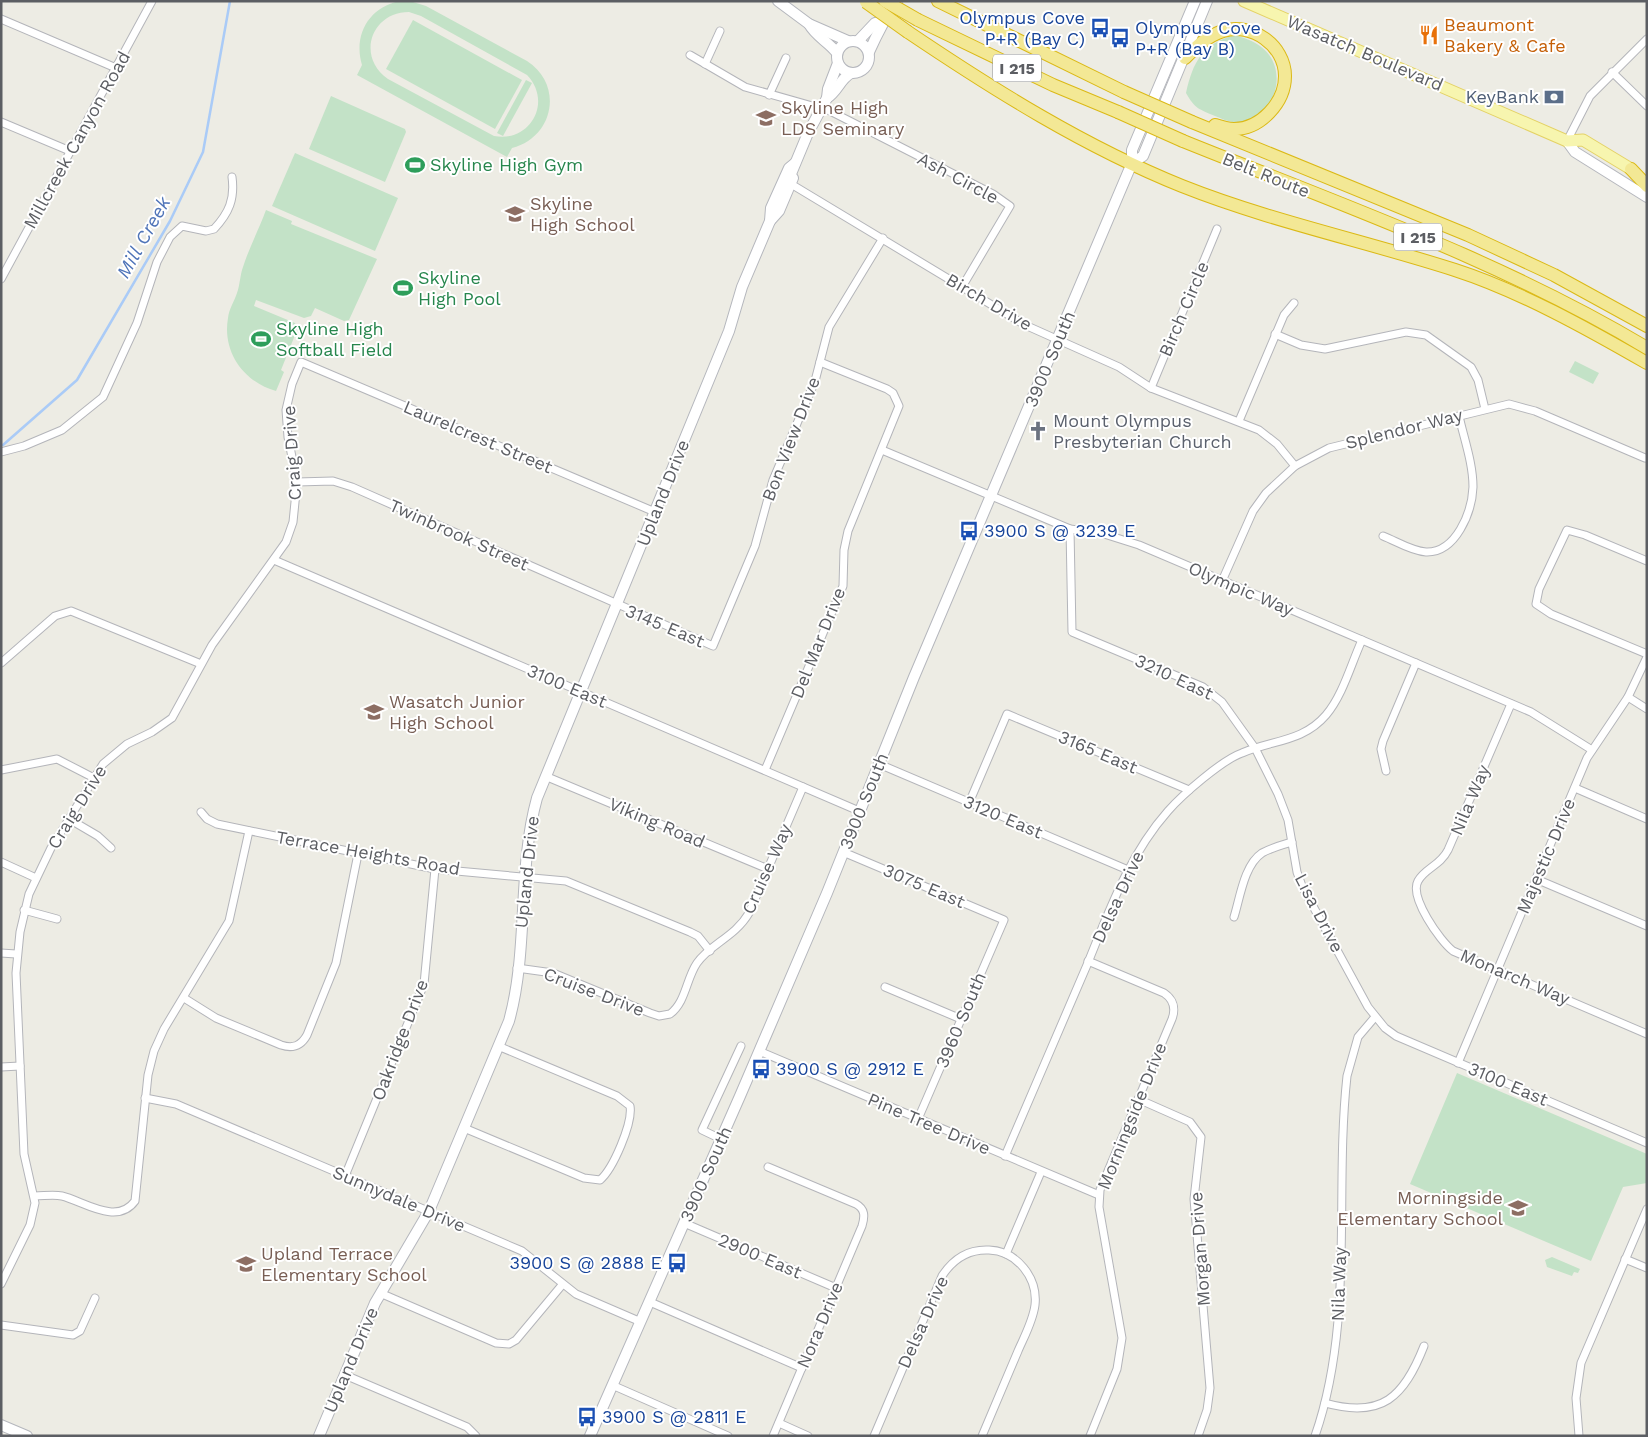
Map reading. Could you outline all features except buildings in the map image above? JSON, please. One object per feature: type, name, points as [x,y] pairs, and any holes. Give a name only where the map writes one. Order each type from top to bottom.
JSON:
[{"type":"highway","name":"Belt Route","points":[[885,1],[918,20],[1053,85],[1183,141],[1454,251],[1551,295],[1647,348]]},
{"type":"highway","name":"Belt Route","points":[[938,1],[1001,34],[1124,92],[1192,122],[1468,235],[1554,276],[1647,326]]},
{"type":"highway","points":[[866,2],[908,32],[1039,116],[1132,163],[1185,187],[1269,216],[1457,271],[1539,306],[1647,363]]},
{"type":"highway","points":[[1185,58],[1206,39],[1223,31],[1250,30],[1265,38],[1275,49],[1282,62],[1285,76],[1283,89],[1277,103],[1260,121],[1252,125],[1234,129],[1192,122]]},
{"type":"highway","points":[[1631,169],[1647,186]]},
{"type":"main road","name":"Wasatch Boulevard","points":[[1244,1],[1567,141],[1583,140],[1631,169]]},
{"type":"street","name":"Millcreek Canyon Road","points":[[2,277],[152,1]]},
{"type":"street","points":[[778,1],[808,24],[853,41],[869,52]]},
{"type":"street","points":[[808,24],[814,34],[832,46],[846,71],[851,73],[865,67],[869,52],[882,29],[883,21],[897,1]]},
{"type":"street","name":"3900 South","points":[[590,1436],[721,1139],[843,852],[1132,163],[1132,150],[1194,1]]},
{"type":"street","name":"3900 South","points":[[1132,163],[1143,156],[1207,1]]},
{"type":"street","points":[[1,19],[116,68]]},
{"type":"street","points":[[838,58],[853,41],[875,23],[883,21]]},
{"type":"street","points":[[705,64],[720,31]]},
{"type":"street","points":[[1567,141],[1586,103],[1612,72],[1647,39]]},
{"type":"street","points":[[690,56],[735,82],[769,95],[820,109]]},
{"type":"street","points":[[769,95],[786,58]]},
{"type":"street","name":"Upland Drive","points":[[770,221],[779,211],[791,184],[788,181],[795,163],[827,98],[838,58]]},
{"type":"street","points":[[1612,72],[1647,106]]},
{"type":"street","name":"Upland Drive","points":[[827,98],[834,94],[845,76],[851,73]]},
{"type":"street","name":"Ash Circle","points":[[820,109],[847,120],[993,194],[1010,206],[962,287]]},
{"type":"street","points":[[1,122],[70,151]]},
{"type":"street","name":"Wasatch Boulevard","points":[[1567,141],[1575,152],[1647,197]]},
{"type":"street","name":"Upland Drive","points":[[320,1436],[380,1293],[429,1211],[498,1046],[513,1005],[533,812],[545,776],[731,327],[742,287],[770,221],[771,208],[787,172],[795,163]]},
{"type":"street","name":"Wasatch Boulevard","points":[[1631,169],[1647,180]]},
{"type":"street","points":[[1,452],[24,446],[62,430],[103,397],[137,323],[151,278],[170,237],[182,226],[206,230],[214,229],[226,214],[235,193],[232,177]]},
{"type":"street","name":"Birch Drive","points":[[791,184],[1025,325],[1119,367],[1151,388],[1239,421],[1267,435],[1294,466]]},
{"type":"street","name":"Birch Circle","points":[[1151,388],[1218,229]]},
{"type":"street","name":"Bon View Drive","points":[[713,646],[755,546],[773,480],[815,380],[829,327],[883,238]]},
{"type":"street","points":[[1239,421],[1275,334],[1284,315],[1294,303]]},
{"type":"street","points":[[1275,334],[1301,345],[1326,349],[1406,332],[1426,335],[1471,367],[1478,380],[1485,409]]},
{"type":"street","name":"Laurelcrest Street","points":[[301,362],[655,512]]},
{"type":"street","name":"Craig Drive","points":[[1,1284],[30,1225],[35,1196],[24,1154],[20,1066],[16,954],[24,910],[36,878],[103,764],[117,750],[166,724],[172,718],[220,633],[286,542],[293,522],[297,482],[288,437],[286,410],[290,389],[301,362]]},
{"type":"street","name":"Del Mar Drive","points":[[765,770],[843,586],[844,550],[848,532],[898,413],[898,400],[887,389],[820,362]]},
{"type":"street","name":"Splendor Way","points":[[1222,581],[1254,511],[1266,493],[1294,466],[1330,448],[1509,404],[1520,406],[1645,458]]},
{"type":"street","points":[[1383,536],[1424,552],[1439,550],[1454,540],[1467,510],[1473,488],[1471,469],[1459,416]]},
{"type":"street","name":"Olympic Way","points":[[882,450],[991,498],[1070,529],[1120,538],[1362,640],[1553,724],[1592,750]]},
{"type":"street","name":"Twinbrook Street","points":[[297,482],[333,481],[352,487],[617,605]]},
{"type":"street","name":"3210 East","points":[[1070,529],[1072,632],[1211,692],[1222,702],[1255,748]]},
{"type":"street","points":[[1647,561],[1585,535],[1567,530],[1539,589],[1536,604],[1552,614],[1647,655]]},
{"type":"street","name":"3100 East","points":[[274,560],[859,811]]},
{"type":"street","name":"3145 East","points":[[617,605],[713,646]]},
{"type":"street","points":[[1,663],[55,616],[71,610],[201,664]]},
{"type":"street","name":"Delsa Drive","points":[[1005,1156],[1128,870],[1154,828],[1189,790],[1239,754],[1301,735],[1324,718],[1334,704],[1362,640]]},
{"type":"street","name":"Majestic Drive","points":[[1458,1063],[1592,750],[1628,696],[1647,655]]},
{"type":"street","points":[[1386,771],[1381,749],[1383,741],[1416,663]]},
{"type":"street","points":[[1628,696],[1647,709]]},
{"type":"street","name":"Nila Way","points":[[1416,886],[1420,877],[1446,855],[1511,704]]},
{"type":"street","name":"3165 East","points":[[969,803],[1007,714],[1189,790]]},
{"type":"street","name":"Lisa Drive","points":[[1255,748],[1278,794],[1288,820],[1299,881],[1375,1018]]},
{"type":"street","points":[[1,770],[57,759],[94,778]]},
{"type":"street","name":"3120 East","points":[[879,764],[1128,870]]},
{"type":"street","name":"Viking Road","points":[[545,776],[768,869]]},
{"type":"street","name":"Cruise Way","points":[[670,1014],[679,1004],[697,963],[743,923],[803,787]]},
{"type":"street","points":[[1575,788],[1647,819]]},
{"type":"street","name":"Terrace Heights Road","points":[[201,812],[207,819],[216,824],[435,869],[556,879],[576,884],[690,932],[698,936],[710,950]]},
{"type":"street","points":[[69,819],[98,836],[111,848]]},
{"type":"street","points":[[35,1196],[62,1196],[97,1210],[107,1211],[122,1210],[132,1204],[137,1194],[148,1075],[154,1051],[164,1029],[229,921],[248,831]]},
{"type":"street","points":[[1234,917],[1243,886],[1255,860],[1262,853],[1292,842]]},
{"type":"street","name":"3075 East","points":[[843,852],[1004,920]]},
{"type":"street","points":[[184,998],[216,1018],[281,1045],[290,1047],[301,1044],[307,1035],[336,963],[358,854]]},
{"type":"street","points":[[1,862],[36,878]]},
{"type":"street","name":"Oakridge Drive","points":[[345,1176],[424,984],[435,869]]},
{"type":"street","points":[[1536,879],[1647,926]]},
{"type":"street","name":"Monarch Way","points":[[1416,886],[1419,901],[1443,942],[1459,954],[1647,1034]]},
{"type":"street","points":[[24,910],[57,919]]},
{"type":"street","name":"3960 South","points":[[918,1119],[1004,920]]},
{"type":"street","points":[[1,953],[16,954]]},
{"type":"street","name":"Morningside Drive","points":[[1088,961],[1164,993],[1172,1001],[1174,1015],[1099,1195],[1122,1338],[1115,1376],[1090,1436]]},
{"type":"street","name":"Cruise Drive","points":[[518,968],[553,973],[650,1013],[659,1016],[670,1014]]},
{"type":"street","points":[[885,987],[961,1019]]},
{"type":"street","name":"3100 East","points":[[1375,1018],[1396,1036],[1647,1144]]},
{"type":"street","name":"Nila Way","points":[[1315,1436],[1325,1403],[1337,1335],[1347,1076],[1358,1037],[1375,1018]]},
{"type":"street","points":[[464,1128],[584,1178],[600,1180],[610,1168],[629,1122],[630,1106],[617,1096],[498,1046]]},
{"type":"street","points":[[721,1139],[702,1130],[741,1046]]},
{"type":"street","name":"Pine Tree Drive","points":[[759,1051],[1099,1195]]},
{"type":"street","points":[[1,1067],[20,1066]]},
{"type":"street","name":"Sunnydale Drive","points":[[146,1098],[176,1104],[522,1251],[538,1262],[562,1285],[592,1302],[641,1322]]},
{"type":"street","name":"Morgan Drive","points":[[1138,1099],[1190,1122],[1198,1130],[1202,1141],[1194,1199],[1210,1380],[1207,1410],[1198,1436]]},
{"type":"street","name":"Nora Drive","points":[[768,1167],[856,1204],[864,1213],[862,1226],[773,1436]]},
{"type":"street","points":[[982,1436],[1031,1321],[1035,1306],[1030,1276],[1022,1266],[1006,1254],[1041,1172]]},
{"type":"street","points":[[1579,1436],[1576,1406],[1579,1372],[1588,1346],[1647,1209]]},
{"type":"street","name":"2900 East","points":[[684,1223],[836,1288]]},
{"type":"street","name":"Delsa Drive","points":[[874,1436],[946,1270],[961,1256],[974,1251],[987,1250],[1006,1254]]},
{"type":"street","points":[[1625,1259],[1647,1268]]},
{"type":"street","points":[[380,1293],[496,1343],[512,1343],[562,1285]]},
{"type":"street","points":[[1,1325],[73,1335],[80,1331],[95,1298]]},
{"type":"street","points":[[650,1302],[802,1368]]},
{"type":"street","points":[[1325,1403],[1356,1409],[1371,1407],[1386,1401],[1400,1391],[1410,1378],[1424,1346]]},
{"type":"street","points":[[345,1375],[467,1427],[476,1436]]},
{"type":"street","points":[[612,1385],[728,1436]]},
{"type":"street","points":[[779,1423],[808,1436]]},
{"type":"street","points":[[1,1425],[27,1436]]},
{"type":"green space","points":[[400,1],[426,6],[527,61],[539,71],[546,83],[550,96],[545,122],[537,133],[526,142],[512,148],[507,157],[357,75],[362,65],[360,43],[366,24],[380,9]],"holes":[[[409,12],[421,16],[527,75],[535,86],[538,97],[534,118],[527,127],[518,133],[507,136],[494,136],[388,79],[378,70],[372,59],[371,48],[372,37],[377,27],[385,19],[396,14]]]},
{"type":"green space","points":[[413,20],[522,80],[495,129],[386,69]]},
{"type":"green space","points":[[1235,35],[1257,44],[1269,55],[1275,66],[1277,78],[1271,101],[1263,111],[1253,118],[1241,122],[1228,121],[1201,110],[1186,93],[1192,72],[1201,56],[1214,44]]},
{"type":"green space","points":[[526,80],[532,83],[503,136],[497,133]]},
{"type":"green space","points":[[331,96],[405,129],[406,132],[385,182],[309,149]]},
{"type":"green space","points":[[295,153],[398,198],[375,251],[272,206]]},
{"type":"green space","points":[[266,210],[292,221],[291,224],[377,259],[349,320],[344,321],[315,308],[311,316],[304,318],[256,300],[254,306],[295,323],[297,330],[281,370],[284,372],[276,391],[254,381],[245,373],[232,354],[227,331],[230,309],[238,290],[241,273]]},
{"type":"green space","points":[[1575,361],[1599,373],[1593,384],[1569,372]]},
{"type":"green space","points":[[1457,1073],[1647,1154],[1647,1183],[1623,1187],[1591,1261],[1410,1184]]},
{"type":"green space","points":[[1552,1257],[1580,1269],[1578,1273],[1574,1272],[1572,1276],[1547,1267],[1545,1260]]},
{"type":"waterway","name":"Mill Creek","points":[[3,445],[77,380],[170,221],[203,152],[230,1]]},
{"type":"place","name":"Olympus Cove P+R (Bay C)","points":[[1100,28]]},
{"type":"place","name":"Beaumont Bakery & Cafe","points":[[1429,35]]},
{"type":"place","name":"Olympus Cove P+R (Bay B)","points":[[1120,38]]},
{"type":"place","name":"KeyBank","points":[[1554,97]]},
{"type":"place","name":"Skyline High LDS Seminary","points":[[766,118]]},
{"type":"place","name":"Skyline High Gym","points":[[415,165]]},
{"type":"place","name":"Skyline High School","points":[[515,214]]},
{"type":"place","name":"Skyline High Pool","points":[[403,288]]},
{"type":"place","name":"Skyline High Softball Field","points":[[261,339]]},
{"type":"place","name":"Mount Olympus Presbyterian Church","points":[[1038,431]]},
{"type":"place","name":"3900 S @ 3239 E","points":[[969,531]]},
{"type":"place","name":"Wasatch Junior High School","points":[[374,712]]},
{"type":"place","name":"3900 S @ 2912 E","points":[[761,1069]]},
{"type":"place","name":"Morningside Elementary School","points":[[1518,1208]]},
{"type":"place","name":"3900 S @ 2888 E","points":[[677,1263]]},
{"type":"place","name":"Upland Terrace Elementary School","points":[[246,1264]]},
{"type":"place","name":"3900 S @ 2811 E","points":[[587,1417]]}]
